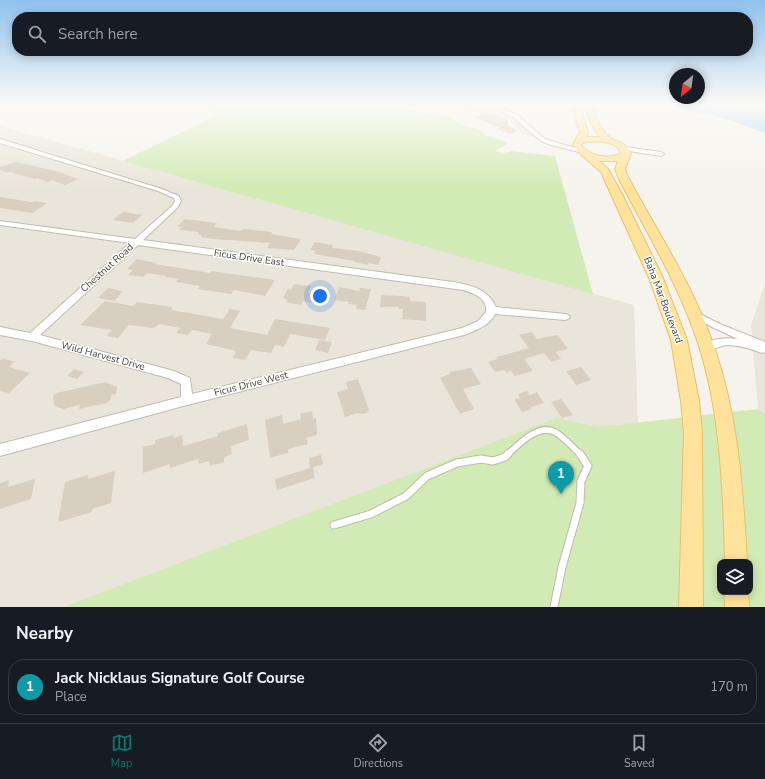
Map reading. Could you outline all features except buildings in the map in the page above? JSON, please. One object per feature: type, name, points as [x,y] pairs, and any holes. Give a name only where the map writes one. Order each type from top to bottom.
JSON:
[{"type":"main road","points":[[581,147],[584,132]]},
{"type":"main road","points":[[600,132],[610,141]]},
{"type":"main road","points":[[593,138],[610,141],[621,146],[624,153],[618,158],[608,159],[581,147],[593,138]]},
{"type":"main road","name":"Baha Mar Boulevard","points":[[581,147],[605,171],[617,194],[656,278],[679,340],[690,401],[693,433],[691,607]]},
{"type":"main road","name":"Baha Mar Boulevard","points":[[624,153],[620,168],[624,179],[694,314],[719,388],[730,449],[736,559]]},
{"type":"main road","points":[[736,595],[737,607]]},
{"type":"street","points":[[533,132],[538,137],[553,144],[581,147]]},
{"type":"street","name":"Chestnut Road","points":[[0,141],[160,190],[178,197],[178,201],[174,207],[32,337]]},
{"type":"street","points":[[624,153],[661,154]]},
{"type":"street","name":"Ficus Drive East","points":[[0,223],[135,243],[450,284],[466,287],[477,292],[486,298],[491,308]]},
{"type":"street","points":[[491,308],[566,317]]},
{"type":"street","name":"Ficus Drive West","points":[[0,450],[187,400],[464,331],[482,323],[490,315],[491,308]]},
{"type":"street","points":[[694,314],[765,346]]},
{"type":"street","name":"Wild Harvest Drive","points":[[0,331],[32,337],[170,374],[186,381],[187,400]]},
{"type":"street","points":[[706,347],[718,342],[726,341],[736,342],[765,350]]},
{"type":"lane","points":[[334,525],[371,514],[406,496],[427,476],[457,463],[481,459],[493,461],[505,457],[534,433],[547,430],[556,432],[583,457],[588,466],[586,476],[581,481],[580,503],[562,567],[554,607]]},
{"type":"shaded area","points":[[0,132],[22,132],[634,305],[639,458],[141,607],[0,607]]},
{"type":"shaded area","points":[[521,132],[530,132],[535,137],[529,137]]},
{"type":"shaded area","points":[[765,284],[765,412],[758,409],[751,325]]},
{"type":"green space","points":[[182,132],[482,132],[486,136],[502,140],[507,144],[495,151],[504,153],[511,151],[555,156],[593,294],[123,161]]},
{"type":"green space","points":[[758,409],[765,413],[765,607],[64,607],[557,418],[598,427]]},
{"type":"place","name":"Jack Nicklaus Signature Golf Course","points":[[561,494]]}]
